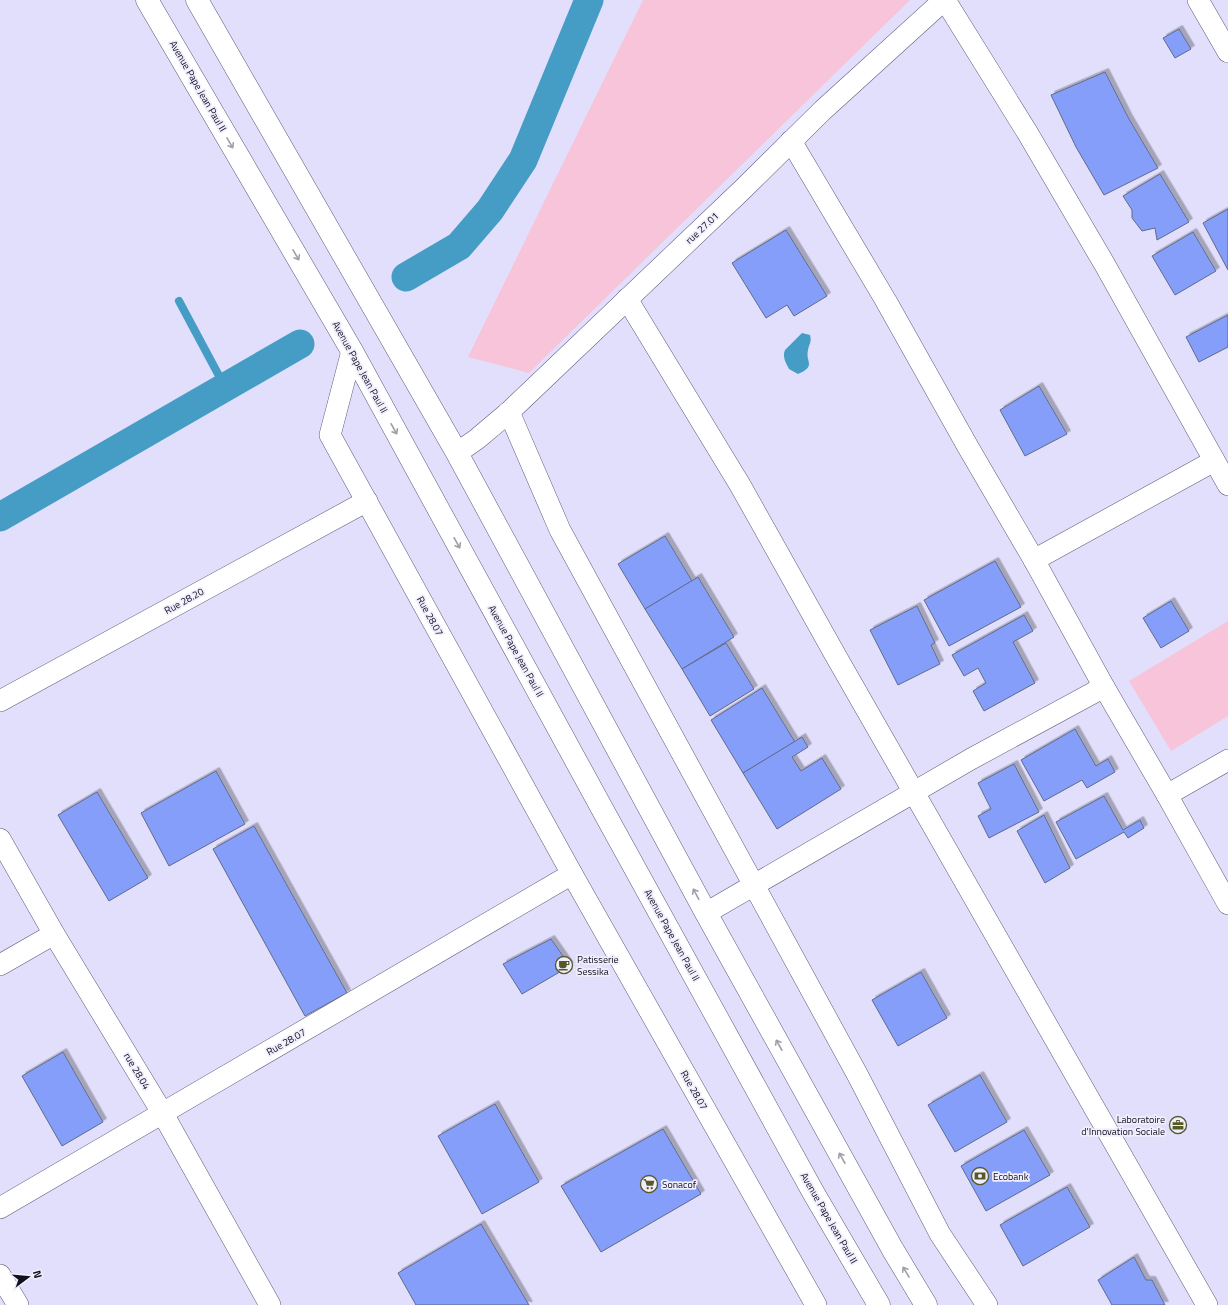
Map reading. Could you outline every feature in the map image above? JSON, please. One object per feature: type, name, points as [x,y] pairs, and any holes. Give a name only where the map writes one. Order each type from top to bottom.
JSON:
[{"type":"highway","name":"Avenue Pape Jean Paul II","points":[[147,0],[352,351],[813,1192],[878,1305]]},
{"type":"highway","points":[[197,0],[457,453],[706,913],[893,1250],[926,1305]]},
{"type":"street","name":"rue 27.01","points":[[457,453],[477,439],[509,412],[743,189],[791,141],[878,59],[945,0]]},
{"type":"street","points":[[945,0],[1027,132],[1101,258],[1228,485]]},
{"type":"street","points":[[1198,0],[1228,52]]},
{"type":"street","points":[[791,141],[886,300],[1228,904]]},
{"type":"street","points":[[627,299],[740,485],[1207,1305]]},
{"type":"street","name":"Rue 28.07","points":[[352,351],[330,435],[572,874],[816,1305]]},
{"type":"street","points":[[509,412],[560,530],[857,1074],[940,1234],[987,1305]]},
{"type":"street","points":[[1034,560],[1214,461]]},
{"type":"street","name":"Rue 28.20","points":[[0,701],[367,502]]},
{"type":"street","points":[[706,913],[755,886],[782,868],[817,850],[971,759],[1104,687]]},
{"type":"street","points":[[1167,795],[1228,760]]},
{"type":"street","name":"rue 28.04","points":[[0,839],[54,934],[163,1114],[270,1305]]},
{"type":"street","name":"Rue 28.07","points":[[0,1208],[572,874]]},
{"type":"street","points":[[0,965],[54,934]]},
{"type":"street","points":[[0,1274],[18,1305]]},
{"type":"shaded area","points":[[643,0],[910,0],[529,373],[468,357]]},
{"type":"shaded area","points":[[1228,621],[1228,716],[1171,751],[1129,681]]},
{"type":"water","points":[[802,333],[810,335],[811,337],[807,354],[809,366],[807,369],[798,374],[789,369],[784,355],[785,350]]},
{"type":"building","points":[[1179,29],[1191,49],[1175,58],[1163,38]]},
{"type":"building","points":[[1105,72],[1129,119],[1158,168],[1104,195],[1076,147],[1051,95]]},
{"type":"building","points":[[1160,174],[1189,222],[1157,240],[1155,228],[1142,231],[1132,218],[1132,210],[1123,196]]},
{"type":"building","points":[[1228,209],[1228,270],[1203,223]]},
{"type":"building","points":[[786,230],[827,296],[794,316],[787,305],[766,318],[732,263]]},
{"type":"building","points":[[1193,232],[1216,271],[1175,295],[1152,256]]},
{"type":"building","points":[[1228,315],[1228,347],[1199,362],[1186,337]]},
{"type":"building","points":[[1039,386],[1067,434],[1025,456],[1000,410]]},
{"type":"building","points":[[665,536],[692,581],[645,609],[618,564]]},
{"type":"building","points":[[995,561],[1021,607],[949,646],[924,600]]},
{"type":"building","points":[[698,577],[734,637],[682,669],[645,609]]},
{"type":"building","points":[[1171,601],[1189,631],[1161,648],[1143,618]]},
{"type":"building","points":[[917,606],[935,643],[931,645],[940,664],[898,685],[870,630]]},
{"type":"building","points":[[1024,615],[1033,631],[1013,642],[1035,683],[984,711],[973,691],[986,683],[978,668],[964,676],[952,655]]},
{"type":"building","points":[[726,643],[754,689],[710,716],[682,669]]},
{"type":"building","points":[[762,688],[795,742],[743,773],[711,720]]},
{"type":"building","points":[[1075,729],[1096,766],[1108,759],[1115,772],[1087,788],[1082,780],[1044,801],[1021,760]]},
{"type":"building","points":[[802,737],[808,747],[792,757],[801,771],[822,758],[841,789],[777,829],[743,773]]},
{"type":"building","points":[[1014,764],[1039,812],[989,838],[978,816],[991,809],[978,783]]},
{"type":"building","points":[[216,771],[245,824],[169,866],[141,813]]},
{"type":"building","points":[[97,792],[148,878],[109,901],[58,815]]},
{"type":"building","points":[[1104,796],[1123,830],[1140,820],[1144,828],[1128,838],[1124,832],[1076,859],[1056,822]]},
{"type":"building","points":[[1044,815],[1070,868],[1045,883],[1017,831]]},
{"type":"building","points":[[254,826],[347,993],[305,1016],[213,849]]},
{"type":"building","points":[[551,939],[570,966],[522,994],[503,964]]},
{"type":"building","points":[[921,972],[947,1018],[898,1046],[872,1000]]},
{"type":"building","points":[[63,1052],[103,1122],[62,1146],[22,1076]]},
{"type":"building","points":[[980,1075],[1007,1122],[955,1152],[928,1105]]},
{"type":"building","points":[[495,1104],[539,1182],[482,1214],[438,1136]]},
{"type":"building","points":[[663,1129],[701,1194],[601,1252],[561,1186]]},
{"type":"building","points":[[1024,1130],[1050,1175],[986,1211],[961,1166]]},
{"type":"building","points":[[1067,1187],[1090,1227],[1023,1266],[1000,1225]]},
{"type":"building","points":[[481,1224],[529,1305],[416,1305],[398,1273]]},
{"type":"building","points":[[1134,1257],[1146,1280],[1152,1280],[1165,1305],[1112,1305],[1098,1280]]},
{"type":"waterway","points":[[406,277],[459,246],[490,210],[523,160],[589,0]]},
{"type":"waterway","points":[[179,301],[225,387]]},
{"type":"waterway","points":[[0,517],[300,344]]},
{"type":"place","name":"Patisserie Sessika","points":[[564,965]]},
{"type":"place","name":"Laboratoire d'Innovation Sociale","points":[[1178,1125]]},
{"type":"place","name":"Ecobank","points":[[980,1176]]},
{"type":"place","name":"Sonacof","points":[[649,1184]]}]
